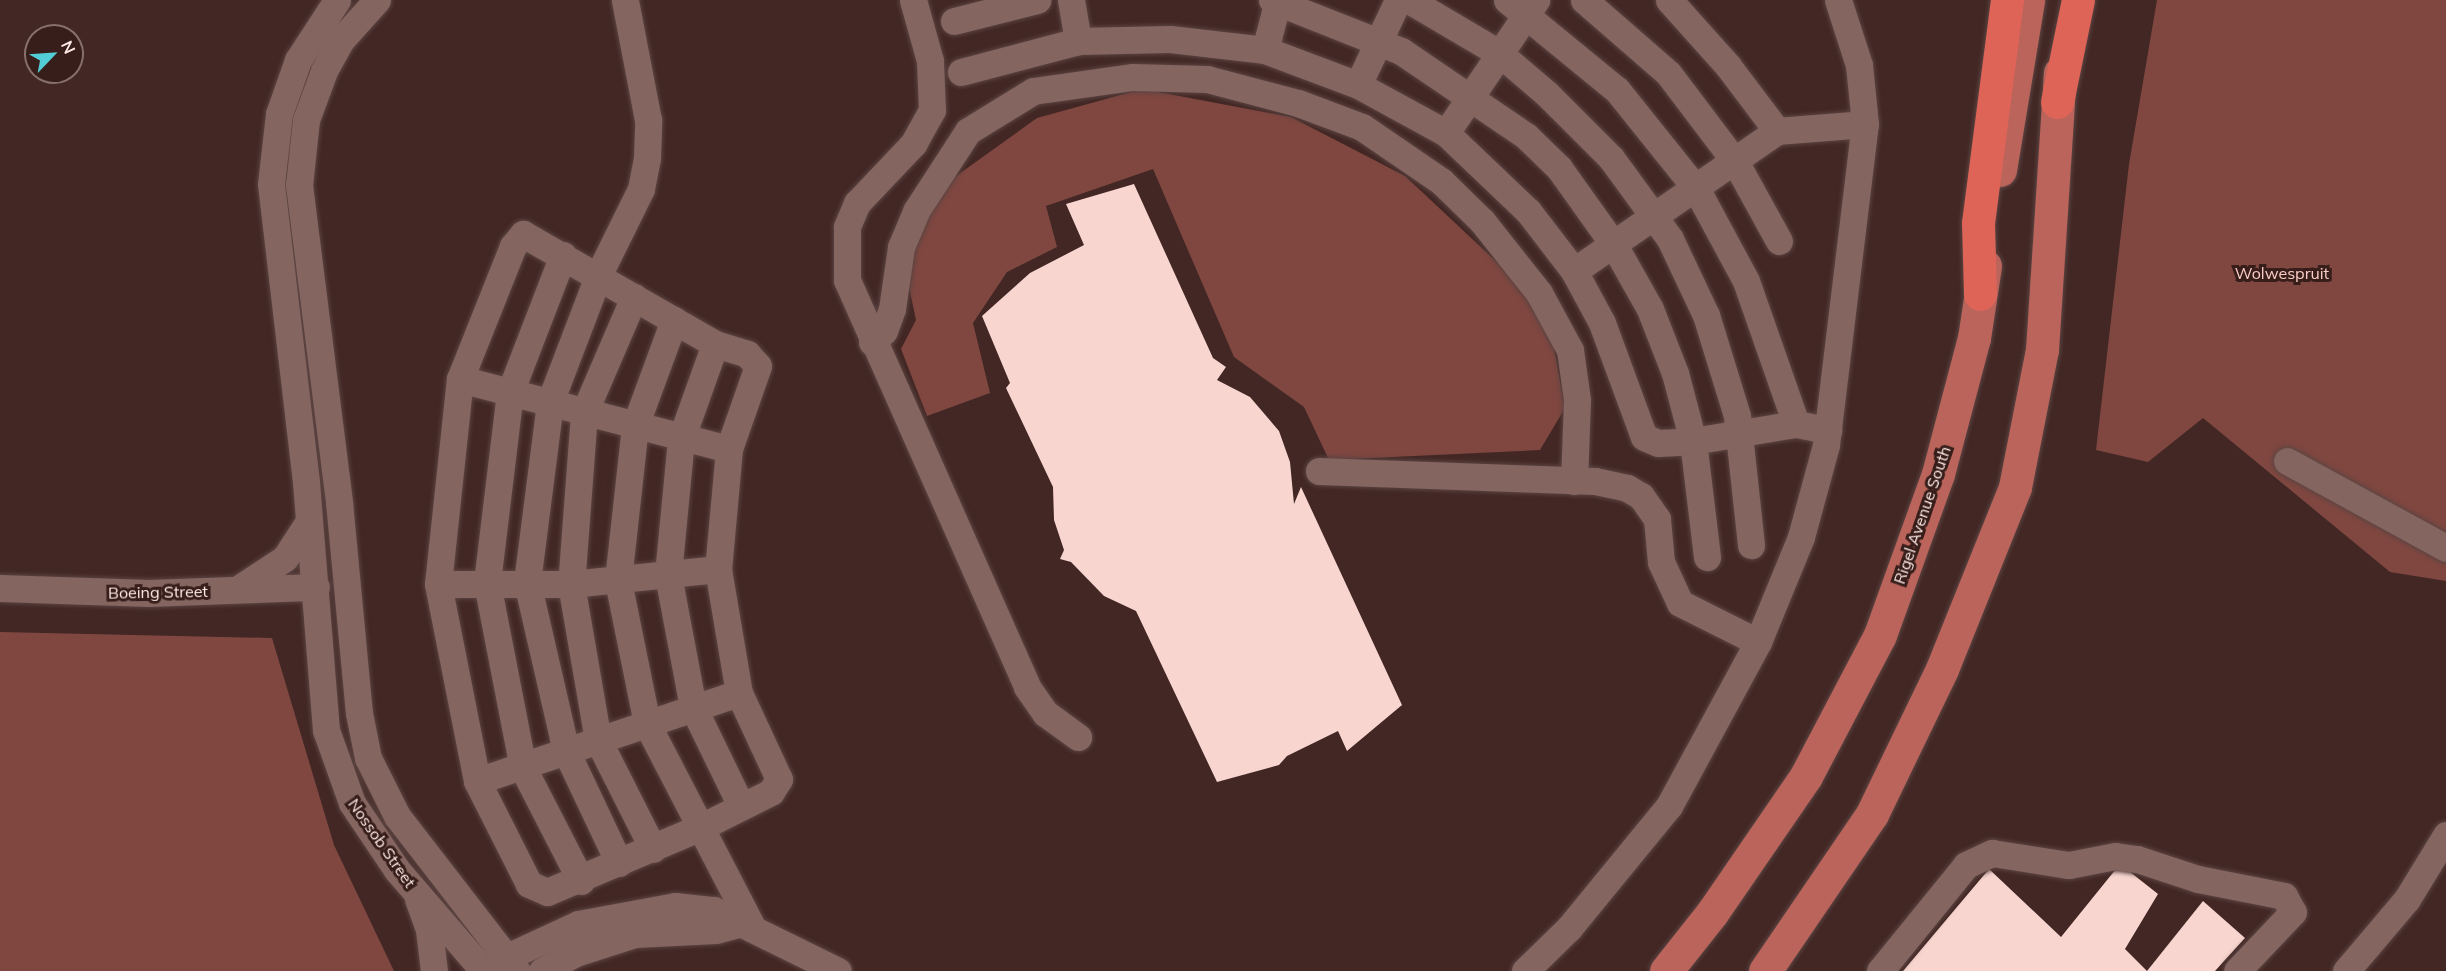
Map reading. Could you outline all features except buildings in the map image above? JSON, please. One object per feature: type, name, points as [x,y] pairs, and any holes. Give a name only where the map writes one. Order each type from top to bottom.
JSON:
[{"type":"highway","points":[[1980,294],[1978,223],[2007,0]]},
{"type":"highway","points":[[2057,102],[2078,0]]},
{"type":"main road","name":"Rigel Avenue South","points":[[1666,971],[1712,913],[1806,776],[1880,635],[1938,474],[1974,338],[2028,0]]},
{"type":"main road","points":[[1765,971],[1872,814],[1942,669],[2015,487],[2042,350],[2057,102],[2066,0]]},
{"type":"street","name":"Nossob Street","points":[[338,0],[298,60],[279,114],[271,184],[307,489],[326,730],[342,783],[415,890],[484,971]]},
{"type":"street","points":[[356,682],[336,484],[299,185],[306,120],[324,71],[341,40],[376,0]]},
{"type":"street","points":[[620,863],[566,751],[527,582],[550,402],[598,276],[641,189],[647,158],[648,120],[625,0]]},
{"type":"street","points":[[913,0],[930,60],[932,111],[914,143],[857,203],[844,250],[847,280],[872,342],[1027,687],[1046,712],[1078,737]]},
{"type":"street","points":[[954,21],[1037,0]]},
{"type":"street","points":[[1071,0],[1077,41]]},
{"type":"street","points":[[1265,50],[1276,0],[1380,40],[1470,95],[1526,136],[1559,168],[1614,245],[1650,309],[1675,373],[1693,441],[1707,557]]},
{"type":"street","points":[[1358,85],[1398,0]]},
{"type":"street","points":[[1409,0],[1499,53],[1582,126],[1656,219],[1689,274],[1706,315],[1739,431],[1751,545]]},
{"type":"street","points":[[1584,0],[1668,73],[1736,163],[1779,241]]},
{"type":"street","points":[[1669,0],[1728,66],[1777,131]]},
{"type":"street","points":[[1525,971],[1569,928],[1669,806],[1758,642],[1802,537],[1828,430],[1865,124],[1860,65],[1838,0]]},
{"type":"street","points":[[1446,133],[1499,53],[1524,4],[1617,90],[1696,190],[1746,281],[1796,424]]},
{"type":"street","points":[[961,72],[1077,41],[1170,39],[1265,50],[1358,85],[1446,133],[1528,212],[1574,271],[1602,323],[1644,437],[1658,443],[1693,441],[1739,431],[1796,424],[1828,430]]},
{"type":"street","points":[[872,342],[884,332],[892,309],[898,258],[916,211],[968,131],[1033,91],[1134,77],[1207,79],[1298,103],[1362,128],[1441,181],[1482,221],[1539,294],[1570,350],[1577,400],[1574,481]]},
{"type":"street","points":[[1574,271],[1656,219],[1777,131],[1865,124]]},
{"type":"street","points":[[531,235],[598,276],[715,344],[747,354],[758,366],[729,449],[718,568],[739,693],[779,779],[771,792],[740,804],[701,827],[581,881],[547,892],[529,884],[477,781],[438,584],[460,379],[518,237],[531,235]]},
{"type":"street","points":[[563,255],[510,392],[487,583],[523,768],[581,881]]},
{"type":"street","points":[[634,297],[584,412],[571,584],[598,740],[653,849]]},
{"type":"street","points":[[674,320],[635,426],[618,581],[647,724],[722,868],[746,924]]},
{"type":"street","points":[[715,344],[681,439],[668,575],[693,707],[740,804]]},
{"type":"street","points":[[460,379],[681,439],[729,449]]},
{"type":"street","points":[[2287,461],[2446,548]]},
{"type":"street","points":[[1319,471],[1610,483],[1641,496],[1657,519],[1661,562],[1680,603],[1724,629],[1758,642]]},
{"type":"street","points":[[336,484],[326,565],[316,587],[326,594],[334,612],[356,682]]},
{"type":"street","points":[[237,590],[285,558],[309,521]]},
{"type":"street","points":[[438,584],[527,582],[571,584],[618,581],[718,568]]},
{"type":"street","name":"Boeing Street","points":[[0,588],[149,593],[316,587]]},
{"type":"street","points":[[281,589],[309,624],[320,651]]},
{"type":"street","name":"Nossob Street","points":[[356,682],[368,758],[379,785],[417,844],[506,966],[578,924],[664,906]]},
{"type":"street","points":[[477,781],[523,768],[566,751],[739,693]]},
{"type":"street","points":[[2346,971],[2407,899],[2446,835]]},
{"type":"street","points":[[1880,971],[1966,865],[1992,853],[2069,865],[2115,856],[2137,859],[2199,879],[2284,896],[2293,912],[2236,971]]},
{"type":"street","points":[[664,906],[710,886],[722,868]]},
{"type":"street","points":[[415,890],[429,930],[434,971]]},
{"type":"street","points":[[664,906],[714,910],[838,971]]},
{"type":"street","points":[[542,971],[576,953],[635,934],[716,930],[746,924]]},
{"type":"green space","name":"Wolwespruit","points":[[2157,0],[2446,0],[2446,581],[2390,572],[2203,418],[2148,462],[2096,450],[2129,164]]},
{"type":"green space","points":[[1142,89],[1291,117],[1405,176],[1515,279],[1551,332],[1565,408],[1540,450],[1329,460],[1304,407],[1234,357],[1153,169],[1046,206],[1057,247],[1007,272],[973,323],[990,393],[927,416],[901,349],[916,320],[903,259],[952,179],[1037,118]]},
{"type":"green space","points":[[0,632],[272,638],[334,845],[394,971],[0,971]]}]
